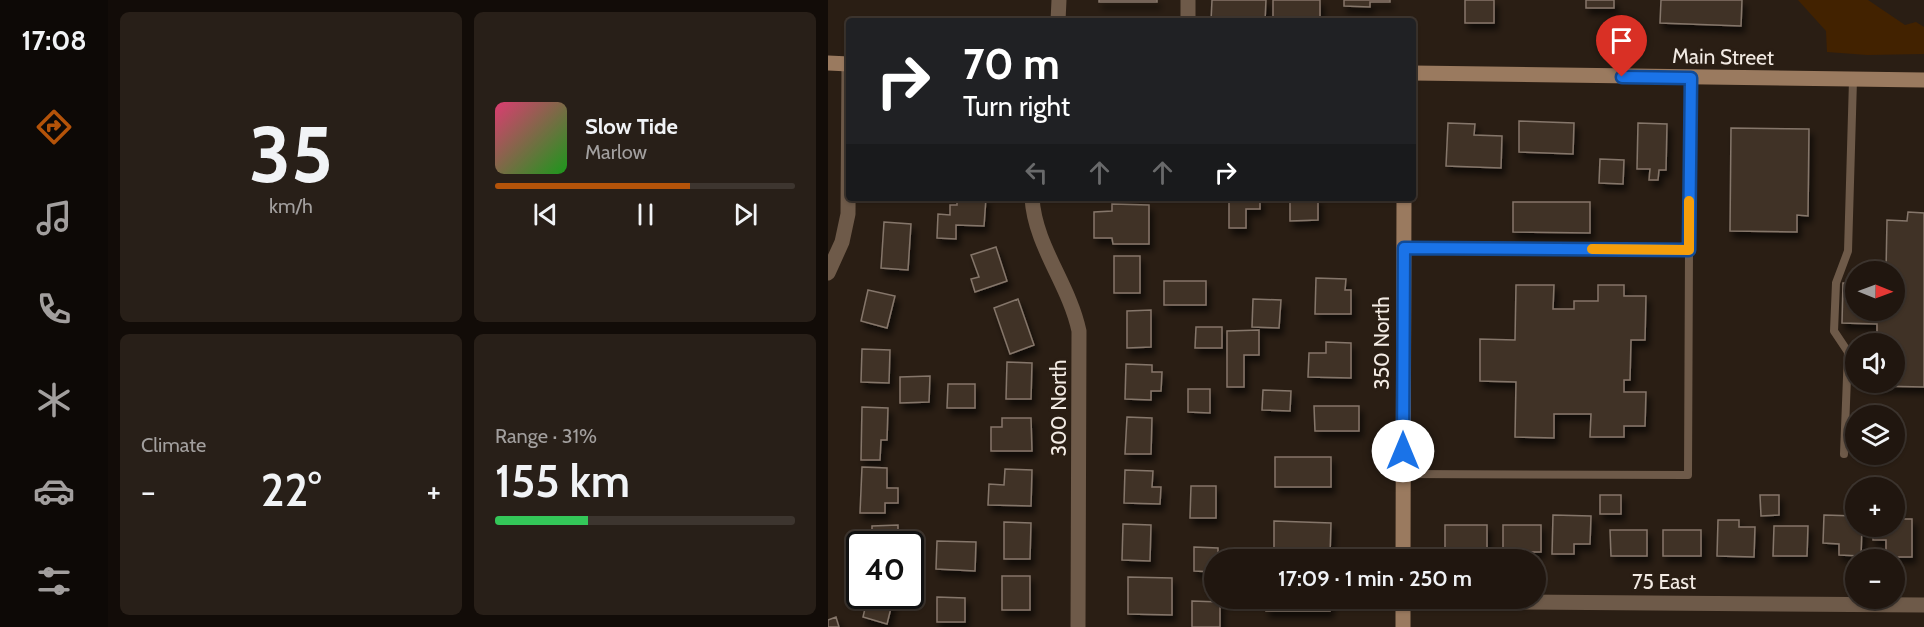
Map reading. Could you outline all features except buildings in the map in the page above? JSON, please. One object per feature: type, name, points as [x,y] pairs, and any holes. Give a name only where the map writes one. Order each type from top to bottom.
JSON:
[{"type":"street","points":[[1058,18],[1059,0]]},
{"type":"street","points":[[1188,0],[1188,18]]},
{"type":"street","points":[[828,63],[846,64]]},
{"type":"street","name":"Main Street","points":[[1416,73],[1924,80]]},
{"type":"street","points":[[828,273],[842,242],[848,214],[848,201]]},
{"type":"street","name":"300 North","points":[[1033,201],[1038,233],[1072,304],[1079,331],[1078,627]]},
{"type":"street","name":"350 North","points":[[1403,549],[1404,201]]},
{"type":"street","name":"75 East","points":[[1546,601],[1924,605]]},
{"type":"street","points":[[1403,609],[1403,627]]},
{"type":"lane","points":[[1403,474],[1688,476],[1691,78]]},
{"type":"lane","points":[[1844,454],[1848,352],[1834,331],[1836,283],[1848,251],[1853,80]]},
{"type":"lane","points":[[1404,248],[1689,250]]},
{"type":"shaded area","points":[[1798,0],[1868,0],[1905,25],[1916,22],[1924,27],[1924,54],[1867,55],[1827,52],[1826,31]]},
{"type":"slow traffic","points":[[1592,249],[1689,250],[1689,201]]},
{"type":"route","points":[[1403,451],[1404,248],[1689,250],[1691,78],[1622,77]]}]
